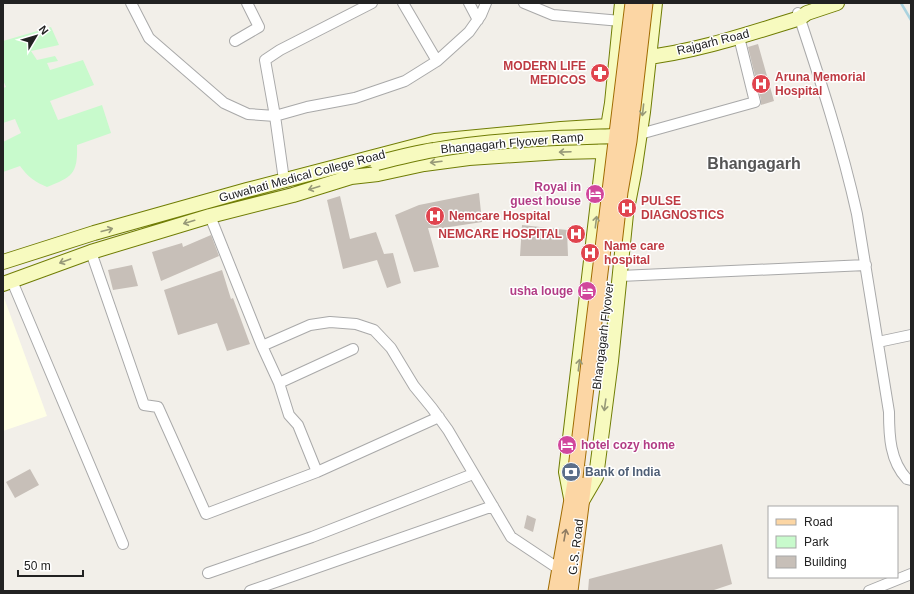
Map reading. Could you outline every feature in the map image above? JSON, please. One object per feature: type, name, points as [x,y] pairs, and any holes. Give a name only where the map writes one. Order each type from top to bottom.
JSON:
[{"type":"main road","points":[[576,502],[566,472],[604,151],[612,131],[622,3]]},
{"type":"main road","name":"Bhangagarh Flyover","points":[[580,475],[612,131],[633,3]]},
{"type":"main road","name":"Bhangagarh Flyover","points":[[576,502],[620,192],[629,141],[645,3]]},
{"type":"main road","points":[[576,502],[596,477],[611,361],[626,214],[640,134],[655,3]]},
{"type":"main road","name":"Rajgarh Road","points":[[617,55],[694,48],[740,37],[837,3]]},
{"type":"main road","name":"Rajgarh Road","points":[[649,53],[802,15]]},
{"type":"main road","name":"Guwahati Medical College Road","points":[[7,282],[91,252],[210,216],[293,195],[353,169],[435,141],[561,129],[612,131]]},
{"type":"main road","name":"Bhangagarh Flyover Ramp","points":[[353,169],[434,150],[612,131]]},
{"type":"main road","name":"Guwahati Medical College Road","points":[[3,262],[94,233],[284,180],[353,169],[378,174],[424,164],[469,158],[560,152],[604,151]]},
{"type":"main road","points":[[602,175],[633,177]]},
{"type":"main road","name":"G.S. Road","points":[[556,591],[559,569],[576,502]]},
{"type":"main road","name":"G.S. Road","points":[[570,591],[576,502]]},
{"type":"street","points":[[131,3],[149,38],[224,103],[248,114],[275,116],[307,107],[354,98],[405,81],[437,60],[469,32],[481,15],[486,3]]},
{"type":"street","points":[[235,41],[259,27],[246,3]]},
{"type":"street","points":[[284,180],[275,116],[264,60],[280,50],[372,3]]},
{"type":"street","points":[[403,3],[437,60]]},
{"type":"street","points":[[469,3],[478,20]]},
{"type":"street","points":[[524,3],[553,15],[621,21]]},
{"type":"street","points":[[802,15],[850,182],[857,214],[889,412],[889,429],[893,455],[901,473],[907,480],[911,480]]},
{"type":"street","points":[[640,134],[755,102],[740,37]]},
{"type":"street","points":[[210,216],[262,346],[279,383],[289,415],[298,425],[317,472]]},
{"type":"street","points":[[91,252],[144,406],[158,407],[206,514],[317,472],[439,417]]},
{"type":"street","points":[[620,276],[866,265]]},
{"type":"street","points":[[7,282],[123,544]]},
{"type":"street","points":[[262,346],[310,325],[330,322],[356,324],[374,330],[392,348],[414,386],[448,430],[511,537],[521,542],[559,569]]},
{"type":"street","points":[[878,342],[911,335]]},
{"type":"street","points":[[279,383],[353,349]]},
{"type":"street","points":[[208,573],[312,537],[473,474]]},
{"type":"street","points":[[250,591],[492,506]]},
{"type":"street","points":[[868,591],[911,574]]},
{"type":"shaded area","points":[[3,295],[47,416],[3,431]]},
{"type":"green space","points":[[51,27],[59,45],[31,51],[37,60],[55,56],[58,61],[47,63],[50,70],[83,60],[94,85],[50,101],[58,120],[102,105],[111,133],[77,145],[75,168],[72,173],[68,177],[47,187],[32,179],[20,166],[3,172],[3,142],[21,133],[15,119],[3,123],[3,88],[6,87],[3,80],[3,41]]},
{"type":"building","points":[[758,44],[774,101],[761,105],[748,47]]},
{"type":"building","points":[[479,193],[482,222],[443,228],[428,228],[439,267],[414,272],[395,215],[419,205]]},
{"type":"building","points":[[340,196],[350,239],[376,232],[384,254],[393,253],[401,283],[387,288],[377,260],[343,269],[327,200]]},
{"type":"building","points":[[522,225],[567,230],[568,256],[520,256]]},
{"type":"building","points":[[211,235],[219,256],[161,281],[152,252],[182,243],[183,247]]},
{"type":"building","points":[[132,265],[138,286],[113,290],[108,270]]},
{"type":"building","points":[[222,270],[231,299],[233,298],[250,344],[227,351],[217,323],[178,335],[164,290]]},
{"type":"building","points":[[30,469],[39,485],[15,498],[6,482]]},
{"type":"building","points":[[527,515],[536,519],[533,532],[524,528]]},
{"type":"building","points":[[722,544],[732,584],[711,591],[588,591],[589,579]]},
{"type":"waterway","points":[[901,3],[911,20]]},
{"type":"place","name":"MODERN LIFE MEDICOS","points":[[600,73]]},
{"type":"place","name":"Aruna Memorial Hospital","points":[[761,84]]},
{"type":"place","name":"Royal in guest house","points":[[595,194]]},
{"type":"place","name":"PULSE DIAGNOSTICS","points":[[627,208]]},
{"type":"place","name":"Nemcare Hospital","points":[[435,216]]},
{"type":"place","name":"NEMCARE HOSPITAL","points":[[576,234]]},
{"type":"place","name":"Name care hospital","points":[[590,253]]},
{"type":"place","name":"usha louge","points":[[587,291]]},
{"type":"place","name":"hotel cozy home","points":[[567,445]]},
{"type":"place","name":"Bank of India","points":[[571,472]]},
{"type":"district","name":"Bhangagarh","points":[[754,163]]}]
